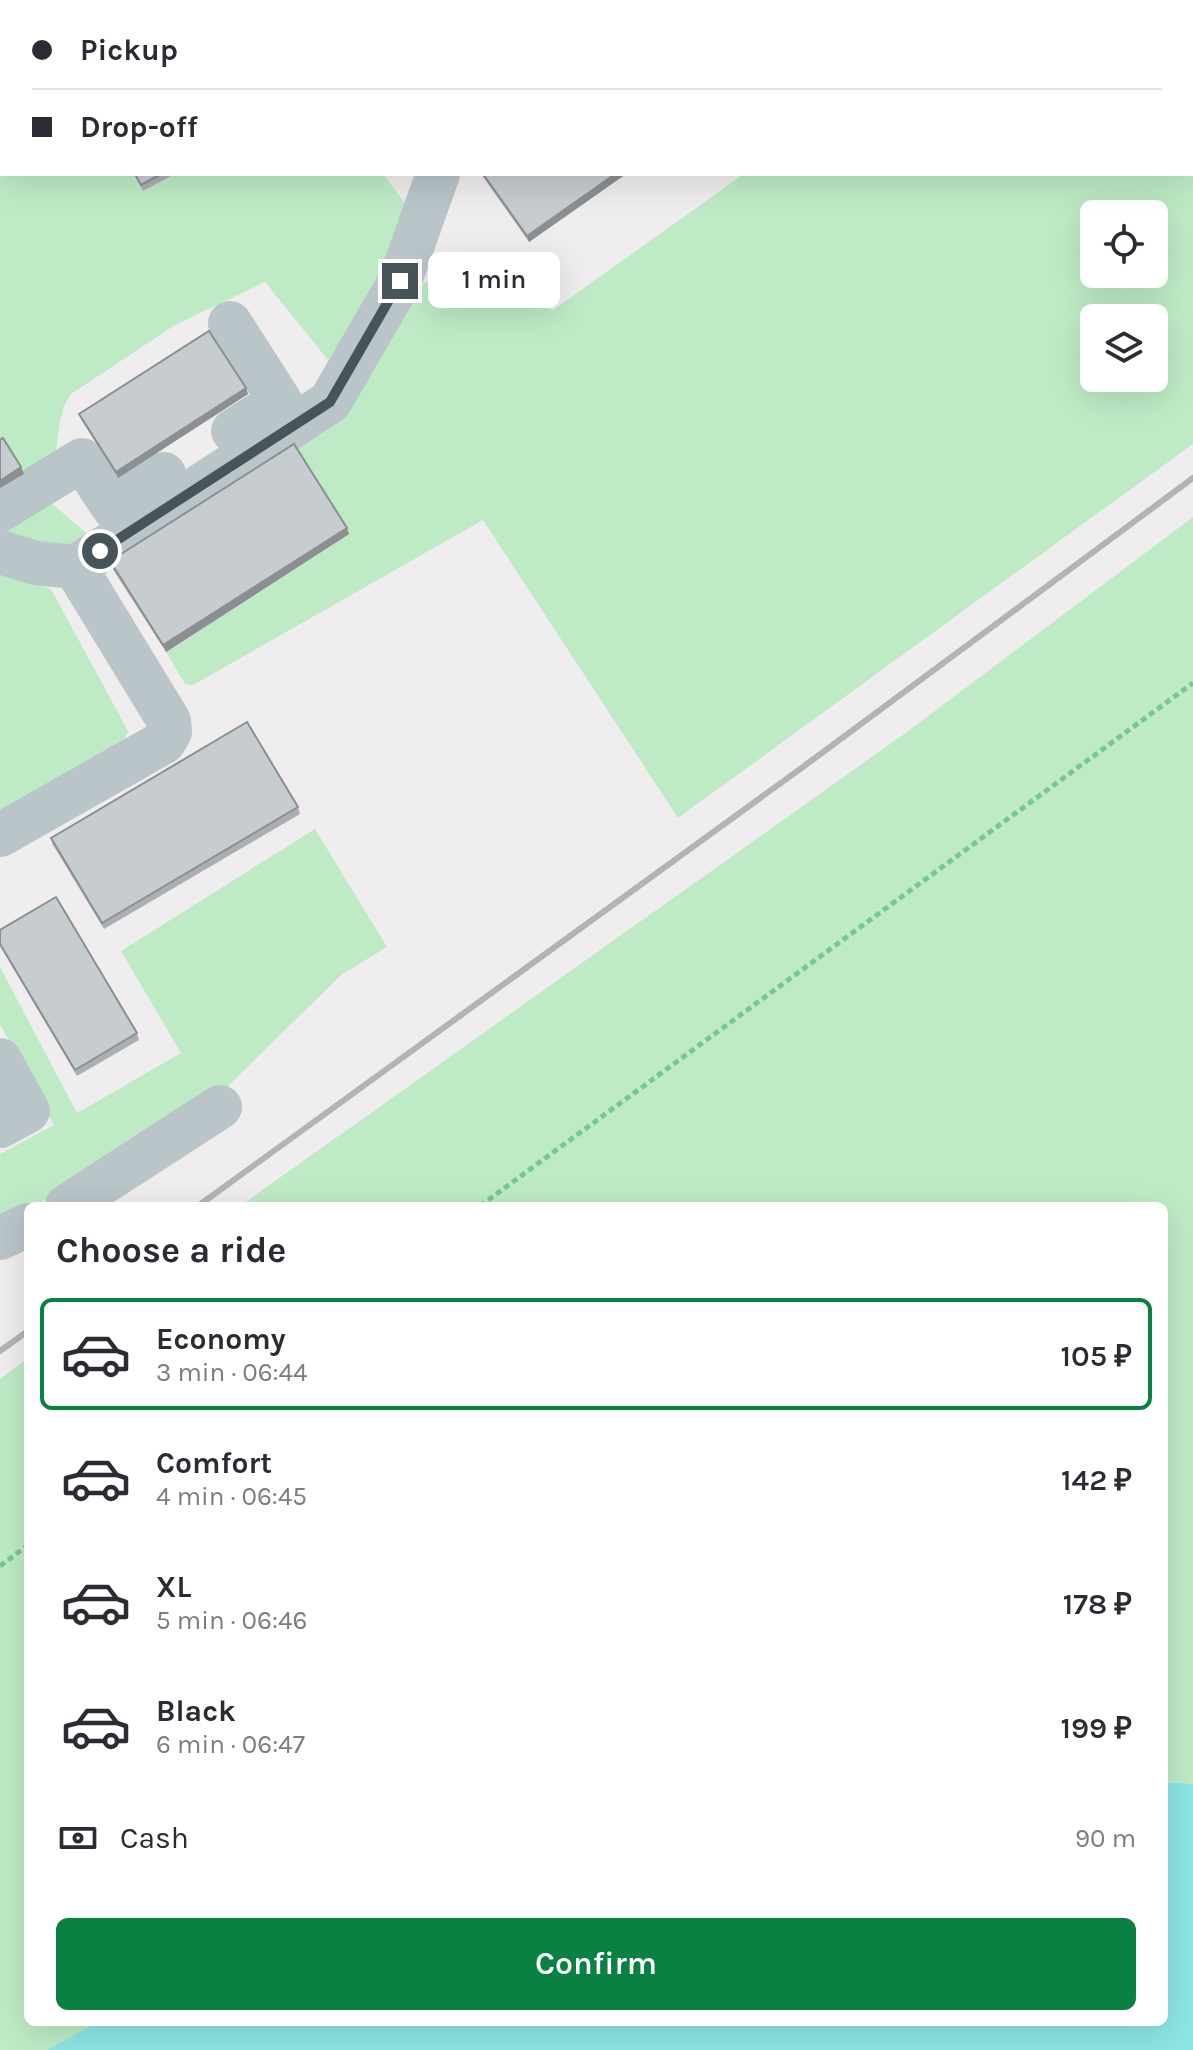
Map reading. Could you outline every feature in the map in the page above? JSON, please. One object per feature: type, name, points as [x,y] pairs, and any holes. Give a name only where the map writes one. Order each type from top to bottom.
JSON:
[{"type":"lane","points":[[0,552],[36,563],[75,567],[330,402],[400,281],[430,180]]},
{"type":"lane","points":[[0,510],[82,460],[113,507],[280,401],[230,323]]},
{"type":"lane","points":[[0,835],[164,742],[170,732],[169,721],[75,567]]},
{"type":"lane","points":[[0,1060],[28,1111],[0,1126]]},
{"type":"lane","points":[[73,1202],[220,1107]]},
{"type":"lane","points":[[0,1238],[24,1227]]},
{"type":"path","points":[[485,1202],[1193,683]]},
{"type":"path","points":[[0,1566],[24,1548]]},
{"type":"green space","points":[[0,176],[135,176],[143,191],[171,176],[385,176],[405,203],[384,279],[328,360],[265,282],[175,325],[71,394],[61,417],[54,459],[0,495]]},
{"type":"green space","points":[[741,176],[1193,176],[1193,444],[678,818],[483,520],[193,685],[185,684],[166,652],[349,534],[296,450],[342,421],[424,283],[459,278],[475,279],[505,288],[553,310]]},
{"type":"green space","points":[[41,494],[93,539],[70,560],[0,536],[0,519]]},
{"type":"green space","points":[[1193,517],[1193,1784],[1168,1782],[1168,1202],[246,1202],[907,732]]},
{"type":"green space","points":[[0,571],[51,589],[128,731],[122,745],[0,811]]},
{"type":"green space","points":[[315,829],[387,947],[341,975],[216,1098],[63,1192],[41,1202],[24,1202],[24,1210],[0,1221],[0,1154],[54,1125],[0,1024],[0,967],[77,1113],[181,1053],[121,951]]},
{"type":"green space","points":[[24,1361],[24,2026],[90,2026],[47,2050],[0,2050],[0,1379]]},
{"type":"water","points":[[1168,1782],[1193,1784],[1193,2050],[47,2050],[90,2026],[1168,2026]]},
{"type":"building","points":[[136,176],[157,176],[141,185]]},
{"type":"building","points":[[484,176],[612,176],[527,236]]},
{"type":"building","points":[[209,331],[246,388],[116,472],[79,414]]},
{"type":"building","points":[[3,438],[21,467],[0,481],[0,440]]},
{"type":"building","points":[[294,444],[347,528],[163,645],[110,561]]},
{"type":"building","points":[[247,722],[298,807],[102,923],[51,838]]},
{"type":"building","points":[[56,897],[137,1033],[75,1070],[0,944],[0,930]]},
{"type":"railway","points":[[204,1202],[807,764],[1193,478]]},
{"type":"railway","points":[[0,1351],[24,1334]]},
{"type":"route","points":[[100,551],[330,402],[400,281]]}]
